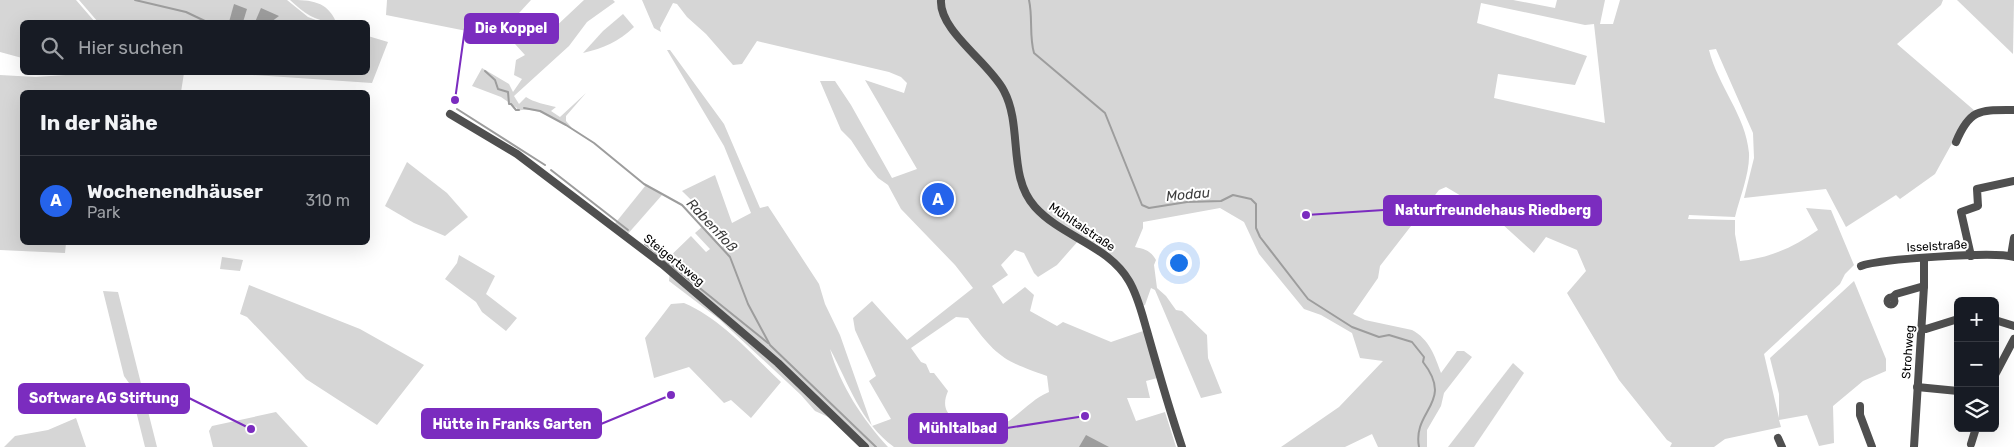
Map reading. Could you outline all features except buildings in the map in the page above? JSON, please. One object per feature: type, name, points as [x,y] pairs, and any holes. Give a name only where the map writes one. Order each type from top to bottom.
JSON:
[{"type":"street","name":"Mühltalstraße","points":[[941,0],[941,8],[947,22],[997,79],[1007,97],[1021,180],[1029,200],[1046,217],[1112,260],[1131,284],[1182,447]]},
{"type":"street","points":[[1956,142],[1976,113],[1984,110],[2014,110]]},
{"type":"street","name":"Steigertsweg","points":[[450,114],[517,154],[662,264],[778,363],[865,447]]},
{"type":"street","points":[[1971,256],[1961,212],[1978,206],[1977,189],[2014,181]]},
{"type":"street","points":[[2012,257],[2014,238]]},
{"type":"street","name":"Isselstraße","points":[[1861,266],[1878,261],[1924,258],[2012,257]]},
{"type":"street","name":"Strohweg","points":[[1914,447],[1924,258]]},
{"type":"street","points":[[1892,298],[1896,294],[1924,286]]},
{"type":"street","points":[[1921,328],[1926,329],[1954,320]]},
{"type":"street","points":[[1999,321],[2014,326]]},
{"type":"street","points":[[1999,367],[2014,339]]},
{"type":"street","points":[[1917,387],[1954,391]]},
{"type":"street","name":"Mühltalstraße","points":[[1168,400],[1172,403],[1187,447]]},
{"type":"street","points":[[1860,406],[1860,415],[1872,447]]},
{"type":"street","points":[[1971,444],[1975,432]]},
{"type":"street","points":[[1778,438],[1782,447]]},
{"type":"shaded area","points":[[0,0],[76,0],[93,20],[20,20],[20,57],[0,52]]},
{"type":"shaded area","points":[[79,0],[287,0],[308,17],[316,20],[96,20]]},
{"type":"shaded area","points":[[290,0],[305,0],[318,3],[328,10],[335,20],[320,20],[300,9]]},
{"type":"shaded area","points":[[387,0],[531,0],[497,37],[386,15]]},
{"type":"shaded area","points":[[584,0],[613,0],[615,2],[587,22],[569,46],[514,96],[519,104],[526,97],[536,102],[556,107],[551,111],[560,117],[586,93],[566,116],[566,121],[572,128],[539,112],[532,110],[517,111],[517,108],[501,97],[472,86],[482,68],[509,84],[513,92],[522,79],[514,75],[516,60],[525,55],[515,44],[536,24],[539,27],[543,24],[551,31]]},
{"type":"shaded area","points":[[642,0],[1513,0],[1555,8],[1557,0],[1605,0],[1600,24],[1613,24],[1620,0],[1943,0],[1941,5],[1897,44],[1975,111],[1956,136],[1935,174],[1900,199],[1896,195],[1846,227],[1826,189],[1744,198],[1754,158],[1753,133],[1716,49],[1709,50],[1713,63],[1743,126],[1747,139],[1749,161],[1735,217],[1689,215],[1688,219],[1735,220],[1735,234],[1740,261],[1751,260],[1781,251],[1800,242],[1818,230],[1806,208],[1831,210],[1854,265],[1845,274],[1840,284],[1764,354],[1779,418],[1779,394],[1770,358],[1854,281],[1886,359],[1886,371],[1863,381],[1833,406],[1834,443],[1819,446],[1807,415],[1779,420],[1781,427],[1725,439],[1714,447],[1670,447],[1672,443],[1667,440],[1619,380],[1567,293],[1586,271],[1577,250],[1546,237],[1534,253],[1490,213],[1446,187],[1439,190],[1380,266],[1378,278],[1353,314],[1365,320],[1412,330],[1418,334],[1431,348],[1441,373],[1457,351],[1464,351],[1472,357],[1444,393],[1441,406],[1427,430],[1427,447],[1378,447],[1372,434],[1345,447],[1281,447],[1339,407],[1383,361],[1360,358],[1352,333],[1321,315],[1304,309],[1259,254],[1244,222],[1220,208],[1143,222],[1143,228],[1135,247],[1152,254],[1156,260],[1154,265],[1157,288],[1166,296],[1176,310],[1182,311],[1207,335],[1208,358],[1222,393],[1201,398],[1155,290],[1151,288],[1145,305],[1140,307],[1124,273],[1079,240],[1057,265],[1038,277],[1024,253],[1015,250],[1001,265],[1008,275],[992,286],[1003,304],[1025,287],[1034,295],[1030,311],[1057,326],[1063,322],[1111,342],[1146,330],[1161,377],[1146,381],[1150,398],[1127,398],[1136,421],[1165,412],[1176,447],[894,447],[872,426],[891,419],[869,381],[876,376],[855,330],[853,318],[872,301],[907,340],[973,288],[955,265],[901,209],[888,185],[878,178],[851,140],[841,130],[820,81],[835,81],[851,105],[892,178],[917,169],[865,80],[904,93],[907,83],[901,77],[889,72],[757,41],[742,64],[733,65],[677,4],[673,3],[660,28],[661,32],[654,28]],"holes":[[[1481,3],[1585,25],[1594,24],[1605,123],[1494,98],[1498,74],[1575,85],[1587,56],[1477,23]],[[956,317],[968,318],[986,341],[1002,356],[1020,366],[1047,376],[1049,392],[1036,399],[998,427],[986,428],[975,426],[953,418],[946,410],[945,404],[948,391],[934,373],[930,373],[926,364],[921,362],[911,348]]]},
{"type":"shaded area","points":[[1957,0],[2014,0],[2013,54]]},
{"type":"shaded area","points":[[234,4],[247,9],[244,20],[230,20]]},
{"type":"shaded area","points":[[261,8],[279,16],[274,20],[256,20]]},
{"type":"shaded area","points":[[623,14],[634,27],[610,44],[583,53],[603,31]]},
{"type":"shaded area","points":[[370,37],[388,42],[372,83],[254,75],[370,75]]},
{"type":"shaded area","points":[[667,50],[670,50],[724,124],[760,208],[768,206],[819,284],[825,304],[840,335],[872,425],[856,402],[830,349],[840,376],[861,414],[888,447],[869,447],[846,425],[815,411],[801,395],[719,319],[669,281],[670,270],[662,264],[691,236],[706,252],[710,249],[695,233],[703,226],[722,247],[731,239],[682,191],[715,175],[732,223],[751,213],[724,146]]},
{"type":"shaded area","points":[[0,75],[36,77],[66,75],[184,75],[181,90],[20,90],[20,245],[66,245],[65,253],[0,250]]},
{"type":"shaded area","points":[[407,162],[447,193],[468,217],[445,236],[414,223],[385,206]]},
{"type":"shaded area","points":[[646,185],[662,195],[626,236],[613,226]]},
{"type":"shaded area","points":[[459,255],[495,276],[486,294],[517,318],[506,331],[482,312],[476,302],[445,279],[457,263]]},
{"type":"shaded area","points":[[222,257],[243,260],[240,271],[220,269]]},
{"type":"shaded area","points":[[249,285],[360,329],[424,365],[377,425],[306,379],[247,317],[240,314]]},
{"type":"shaded area","points":[[103,291],[118,292],[157,447],[145,447],[129,383],[124,376]]},
{"type":"shaded area","points":[[684,303],[711,318],[724,328],[781,382],[751,418],[731,400],[724,403],[689,367],[654,378],[645,338],[671,304]]},
{"type":"shaded area","points":[[1513,363],[1524,373],[1474,447],[1448,447]]},
{"type":"shaded area","points":[[276,412],[308,447],[213,447],[209,431],[212,426]]},
{"type":"shaded area","points":[[76,418],[86,447],[4,447],[15,436],[48,430]]},
{"type":"shaded area","points":[[1086,435],[1109,447],[1079,447]]},
{"type":"waterway","name":"Rabenfloß","points":[[135,0],[186,12],[203,20]]},
{"type":"waterway","name":"Modau","points":[[1029,0],[1034,53],[1105,113],[1142,205],[1149,208],[1187,202],[1221,201],[1233,195],[1251,199],[1256,204],[1256,228],[1260,237],[1308,299],[1352,327],[1379,337],[1389,335],[1412,342],[1424,357],[1423,362],[1432,376],[1435,387],[1434,397],[1418,434],[1419,447]]},
{"type":"waterway","name":"Rabenfloß","points":[[485,71],[495,80],[498,89],[508,92],[509,104],[516,110],[519,110]]},
{"type":"waterway","name":"Rabenfloß","points":[[524,108],[540,111],[566,125],[594,143],[644,184],[682,205],[730,257],[748,304],[770,345],[876,447]]},
{"type":"waterway","name":"Rabenfloß","points":[[457,109],[545,165]]},
{"type":"waterway","name":"Rabenfloß","points":[[551,170],[628,230]]},
{"type":"waterway","name":"Rabenfloß","points":[[645,244],[768,343]]},
{"type":"place","name":"Die Koppel","points":[[455,100]]},
{"type":"place","name":"Wochenendhäuser","points":[[938,199]]},
{"type":"place","name":"Naturfreundehaus Riedberg","points":[[1306,215]]},
{"type":"place","name":"Hütte in Franks Garten","points":[[671,395]]},
{"type":"place","name":"Mühltalbad","points":[[1085,416]]},
{"type":"place","name":"Software AG Stiftung","points":[[251,429]]}]
